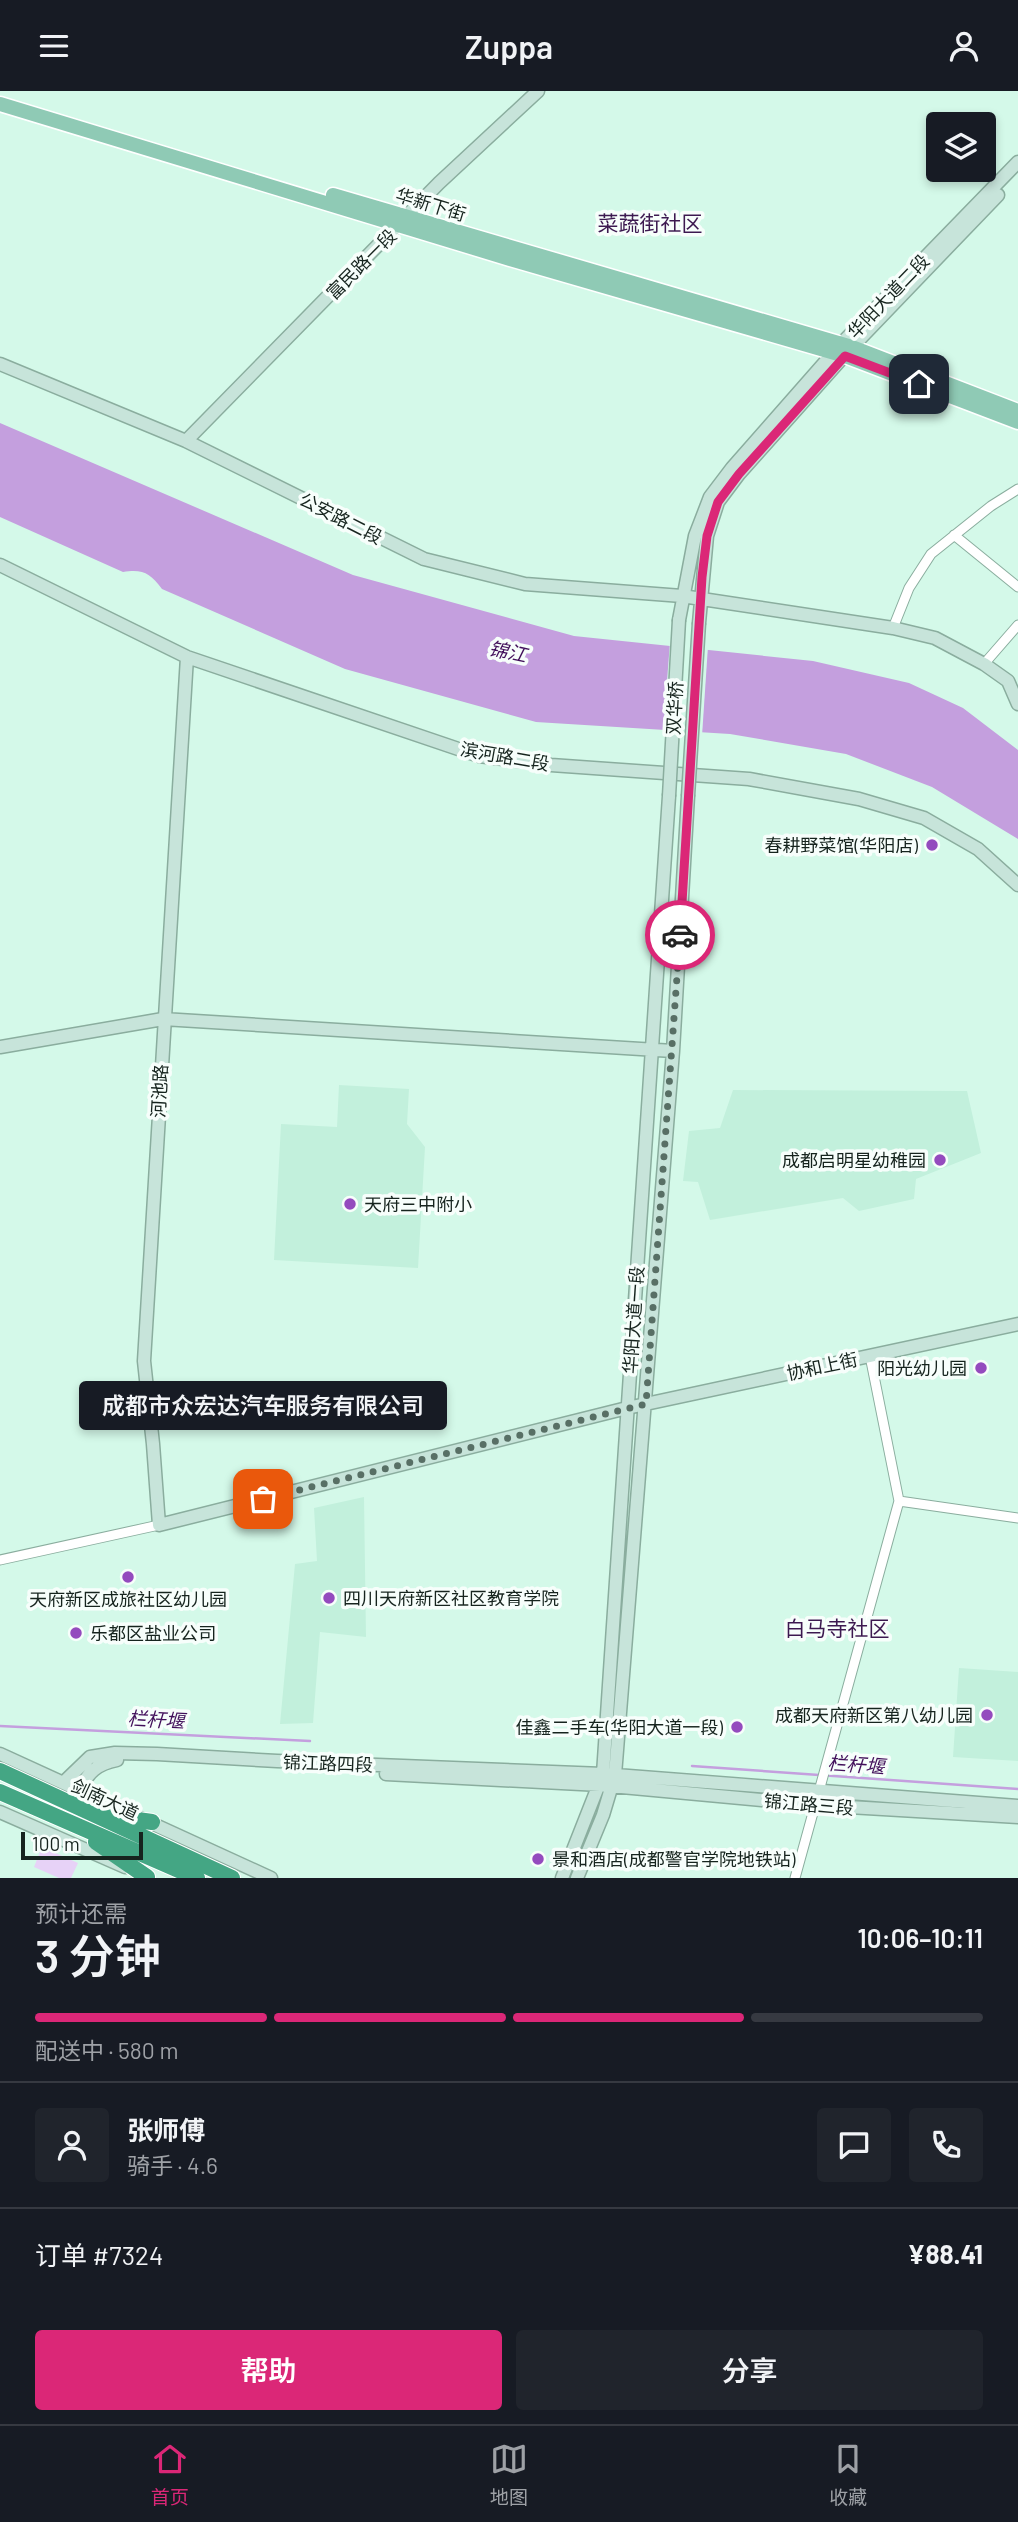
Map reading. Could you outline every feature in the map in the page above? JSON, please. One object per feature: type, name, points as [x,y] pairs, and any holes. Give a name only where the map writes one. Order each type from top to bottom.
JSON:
[{"type":"highway","name":"剑南大道","points":[[0,1771],[232,1878]]},
{"type":"highway","name":"剑南大道","points":[[0,1792],[197,1878]]},
{"type":"highway","points":[[88,1813],[152,1822]]},
{"type":"highway","points":[[68,1822],[149,1877]]},
{"type":"main road","name":"富民路一段","points":[[186,441],[439,183],[538,91]]},
{"type":"main road","name":"华新下街","points":[[0,95],[403,221]]},
{"type":"main road","points":[[0,104],[843,350],[1018,411]]},
{"type":"main road","name":"华阳大道二段","points":[[679,620],[695,536],[710,497],[732,468],[1018,162]]},
{"type":"main road","name":"华阳大道二段","points":[[688,796],[707,536],[718,502],[843,350],[1018,173]]},
{"type":"main road","points":[[843,350],[1018,422]]},
{"type":"main road","name":"公安路二段","points":[[0,364],[186,441],[424,559],[525,584],[682,596],[893,628],[935,638],[984,664],[1008,681],[1018,704]]},
{"type":"main road","name":"滨河路二段","points":[[0,565],[187,657],[479,756],[551,765],[749,779],[859,799],[924,818],[978,849],[1018,885]]},
{"type":"main road","name":"双华桥","points":[[669,796],[679,620]]},
{"type":"main road","name":"河池路","points":[[159,1525],[144,1361],[187,657]]},
{"type":"main road","name":"华阳大道一段","points":[[562,1878],[608,1780],[627,1408],[669,796]]},
{"type":"main road","name":"华阳大道一段","points":[[577,1878],[608,1780],[646,1404],[673,1051],[688,796]]},
{"type":"main road","points":[[0,1047],[163,1019],[673,1051]]},
{"type":"main road","name":"协和上街","points":[[159,1525],[627,1408],[1018,1324]]},
{"type":"main road","name":"锦江路四段","points":[[63,1783],[90,1757],[115,1753],[608,1780]]},
{"type":"main road","points":[[0,1754],[271,1878]]},
{"type":"main road","name":"锦江路四段","points":[[80,1790],[87,1774],[101,1763],[120,1760],[608,1780]]},
{"type":"main road","name":"锦江路三段","points":[[608,1780],[822,1780],[1018,1806]]},
{"type":"main road","name":"锦江路三段","points":[[608,1780],[815,1805],[1018,1817]]},
{"type":"main road","points":[[0,1812],[149,1877]]},
{"type":"street","points":[[893,628],[909,588],[931,554],[991,506],[1018,489]]},
{"type":"street","points":[[954,535],[1018,587]]},
{"type":"street","points":[[984,664],[1018,625]]},
{"type":"street","points":[[795,1878],[899,1501],[870,1356]]},
{"type":"street","points":[[899,1501],[1018,1518]]},
{"type":"street","points":[[0,1560],[159,1525]]},
{"type":"shaded area","points":[[0,423],[353,575],[574,636],[813,661],[909,683],[963,708],[1018,750],[1018,839],[932,787],[846,754],[730,734],[536,722],[345,669],[162,589],[146,573],[123,572],[0,517]]},
{"type":"shaded area","name":"天府三中附小","points":[[339,1085],[409,1089],[407,1124],[425,1147],[418,1268],[274,1260],[281,1124],[337,1127]]},
{"type":"shaded area","points":[[733,1090],[967,1091],[981,1153],[916,1179],[914,1199],[859,1211],[843,1198],[710,1220],[698,1182],[683,1181],[689,1131],[720,1128]]},
{"type":"shaded area","name":"四川天府新区社区教育学院","points":[[364,1497],[366,1637],[320,1632],[313,1723],[280,1724],[295,1564],[317,1561],[314,1508]]},
{"type":"shaded area","name":"成都天府新区第八幼儿园","points":[[959,1668],[1018,1672],[1018,1761],[953,1757]]},
{"type":"shaded area","points":[[42,1847],[78,1863],[71,1878],[59,1878],[34,1867]]},
{"type":"pier","points":[[670,642],[708,646],[702,736],[663,733]]},
{"type":"waterway","name":"栏杆堰","points":[[0,1726],[310,1741]]},
{"type":"waterway","name":"栏杆堰","points":[[692,1766],[1018,1789]]},
{"type":"way so far","points":[[263,1499],[646,1404],[680,935]]},
{"type":"place","name":"春耕野菜馆(华阳店)","points":[[932,845]]},
{"type":"place","name":"成都启明星幼稚园","points":[[940,1160]]},
{"type":"place","name":"天府三中附小","points":[[350,1204]]},
{"type":"place","name":"阳光幼儿园","points":[[981,1368]]},
{"type":"place","name":"成都市众宏达汽车服务有限公司","points":[[263,1499]]},
{"type":"place","name":"天府新区成旅社区幼儿园","points":[[128,1577]]},
{"type":"place","name":"四川天府新区社区教育学院","points":[[329,1598]]},
{"type":"place","name":"乐都区盐业公司","points":[[76,1633]]},
{"type":"place","name":"成都天府新区第八幼儿园","points":[[987,1715]]},
{"type":"place","name":"佳鑫二手车(华阳大道一段)","points":[[737,1727]]},
{"type":"place","name":"景和酒店(成都警官学院地铁站)","points":[[538,1859]]},
{"type":"district","name":"菜蔬街社区","points":[[650,222]]},
{"type":"district","name":"白马寺社区","points":[[837,1627]]},
{"type":"route","points":[[680,935],[702,577],[707,536],[718,502],[739,474],[845,356],[919,384]]},
{"type":"water label","name":"锦江","points":[[508,651]]}]
